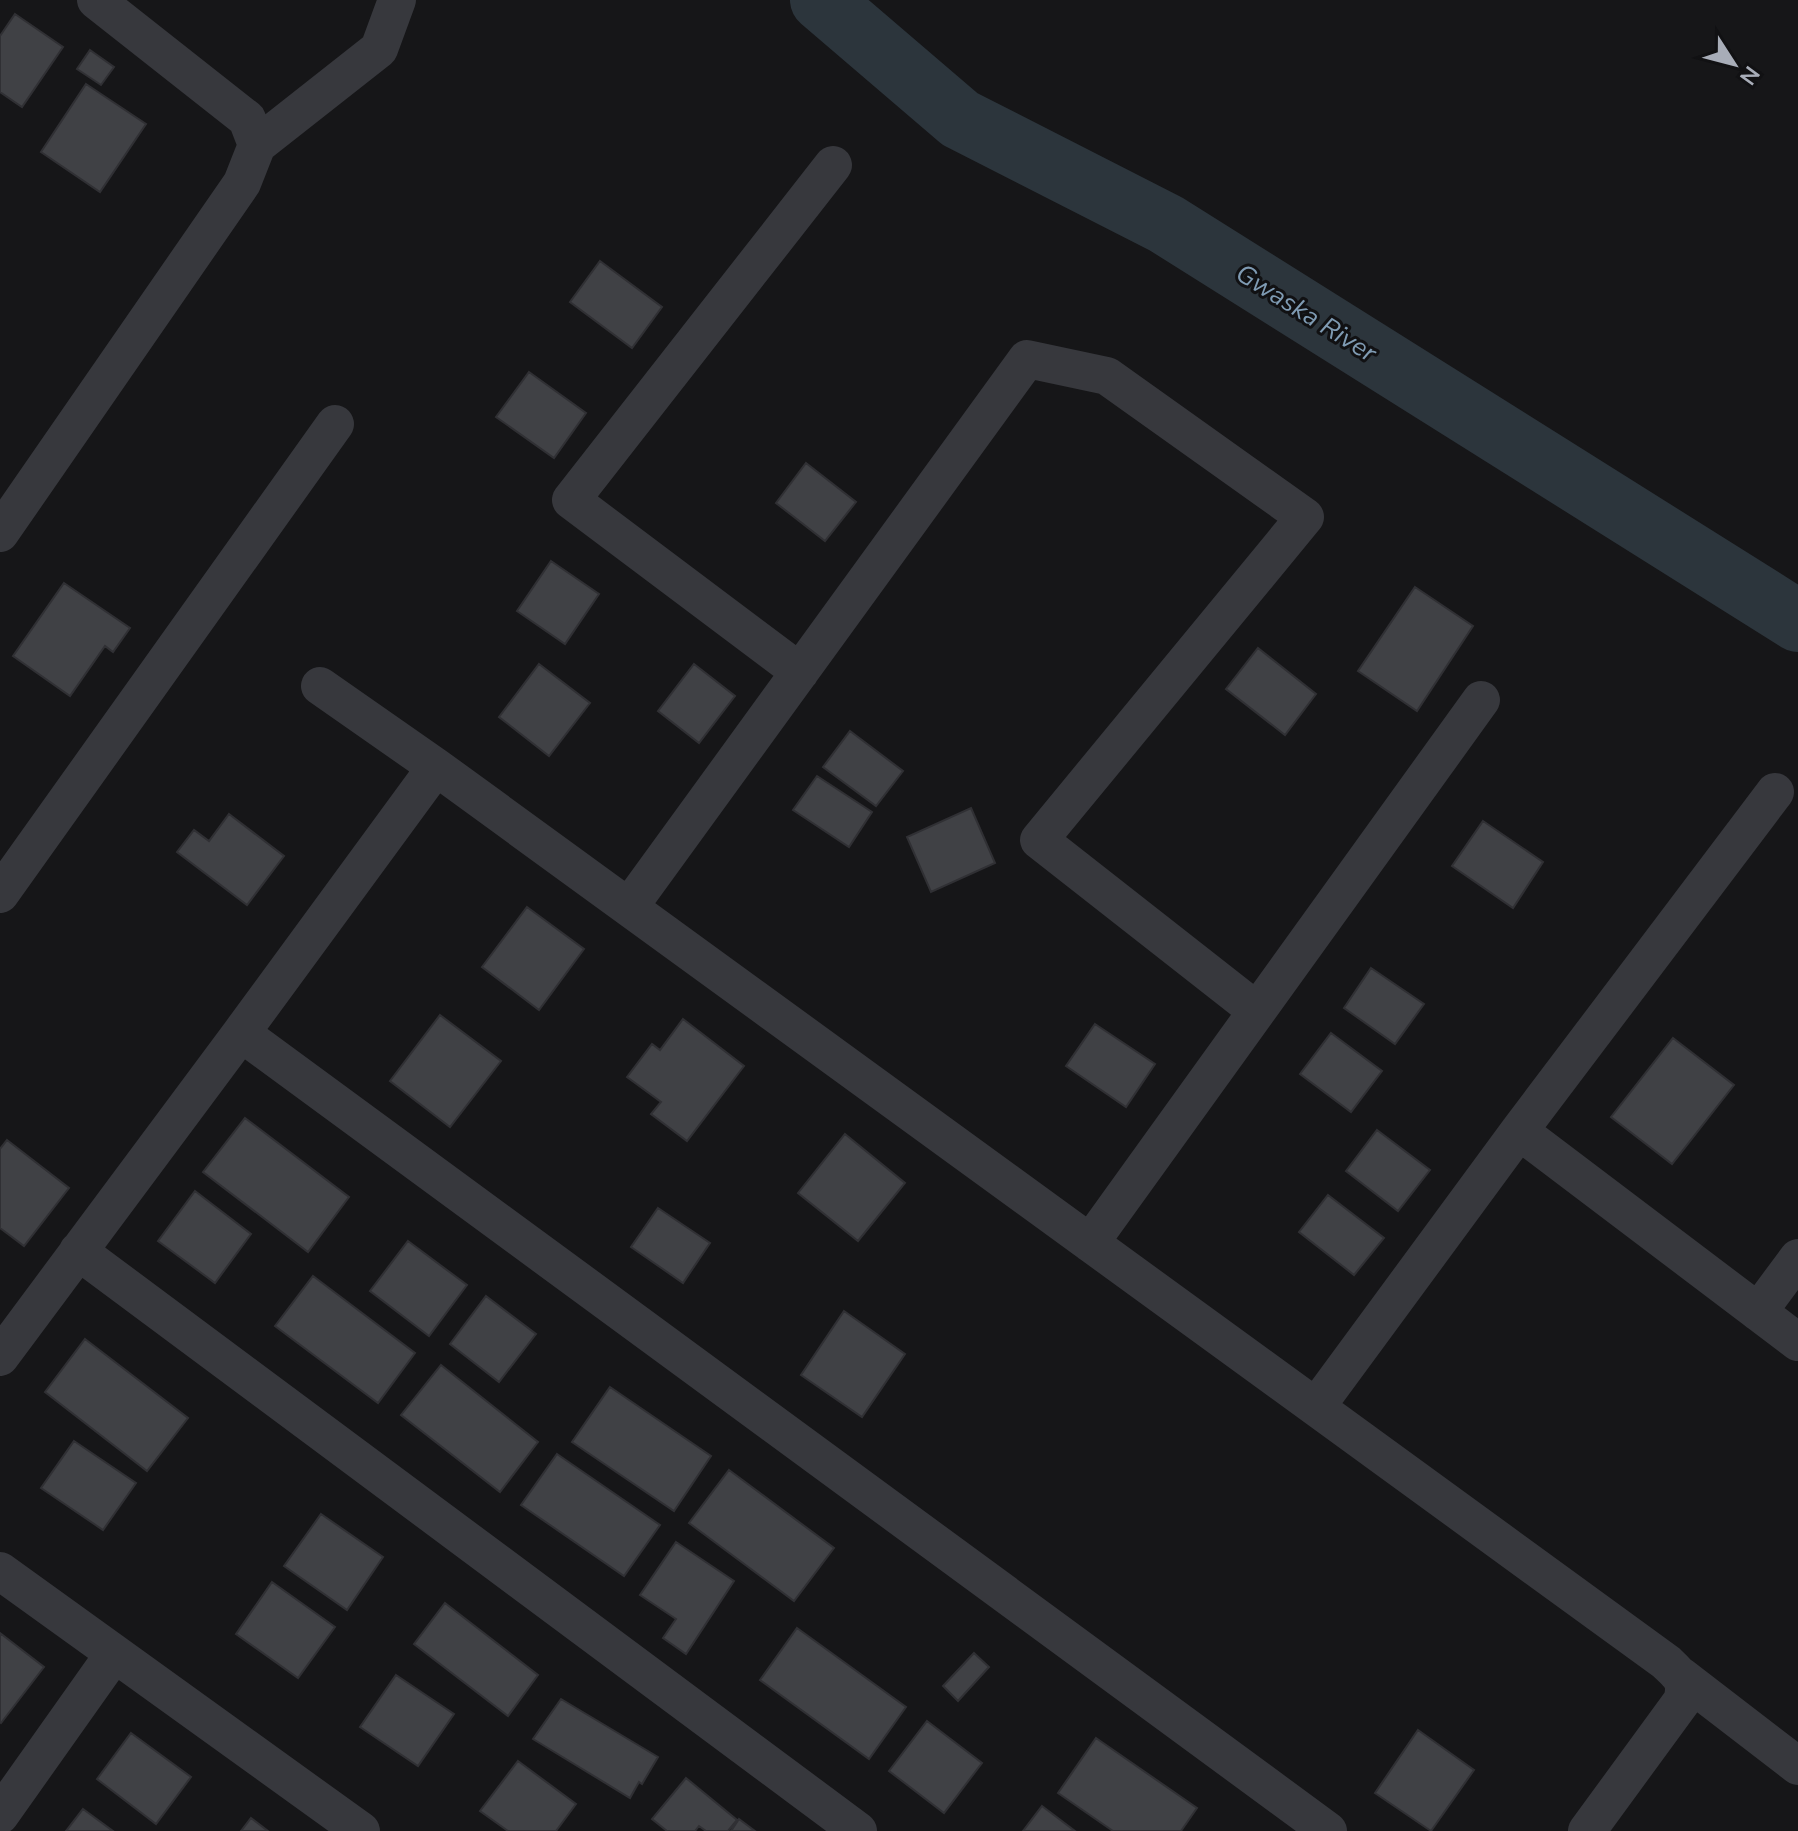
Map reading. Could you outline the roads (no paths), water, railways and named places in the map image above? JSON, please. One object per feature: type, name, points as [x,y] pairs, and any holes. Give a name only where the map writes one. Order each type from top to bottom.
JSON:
[{"type":"street","points":[[96,0],[247,119],[257,145]]},
{"type":"street","points":[[0,533],[242,183],[257,145],[379,49],[397,0]]},
{"type":"street","points":[[800,672],[571,500],[833,165]]},
{"type":"street","points":[[629,907],[1027,359],[1107,376],[1305,517],[1039,840],[1257,1011]]},
{"type":"street","points":[[0,894],[335,424]]},
{"type":"street","points":[[320,686],[436,767],[1666,1662],[1798,1766]]},
{"type":"street","points":[[1090,1243],[1481,700]]},
{"type":"street","points":[[0,1357],[436,767]]},
{"type":"street","points":[[1316,1407],[1775,792]]},
{"type":"street","points":[[241,1033],[1328,1831]]},
{"type":"street","points":[[1519,1131],[1798,1342]]},
{"type":"street","points":[[78,1251],[858,1831]]},
{"type":"street","points":[[1758,1312],[1798,1258]]},
{"type":"street","points":[[0,1571],[361,1831]]},
{"type":"street","points":[[0,1815],[114,1654]]},
{"type":"street","points":[[1587,1831],[1682,1701],[1685,1692],[1681,1676]]},
{"type":"waterway","name":"Gwaska River","points":[[821,0],[960,119],[1166,224],[1798,621]]}]
